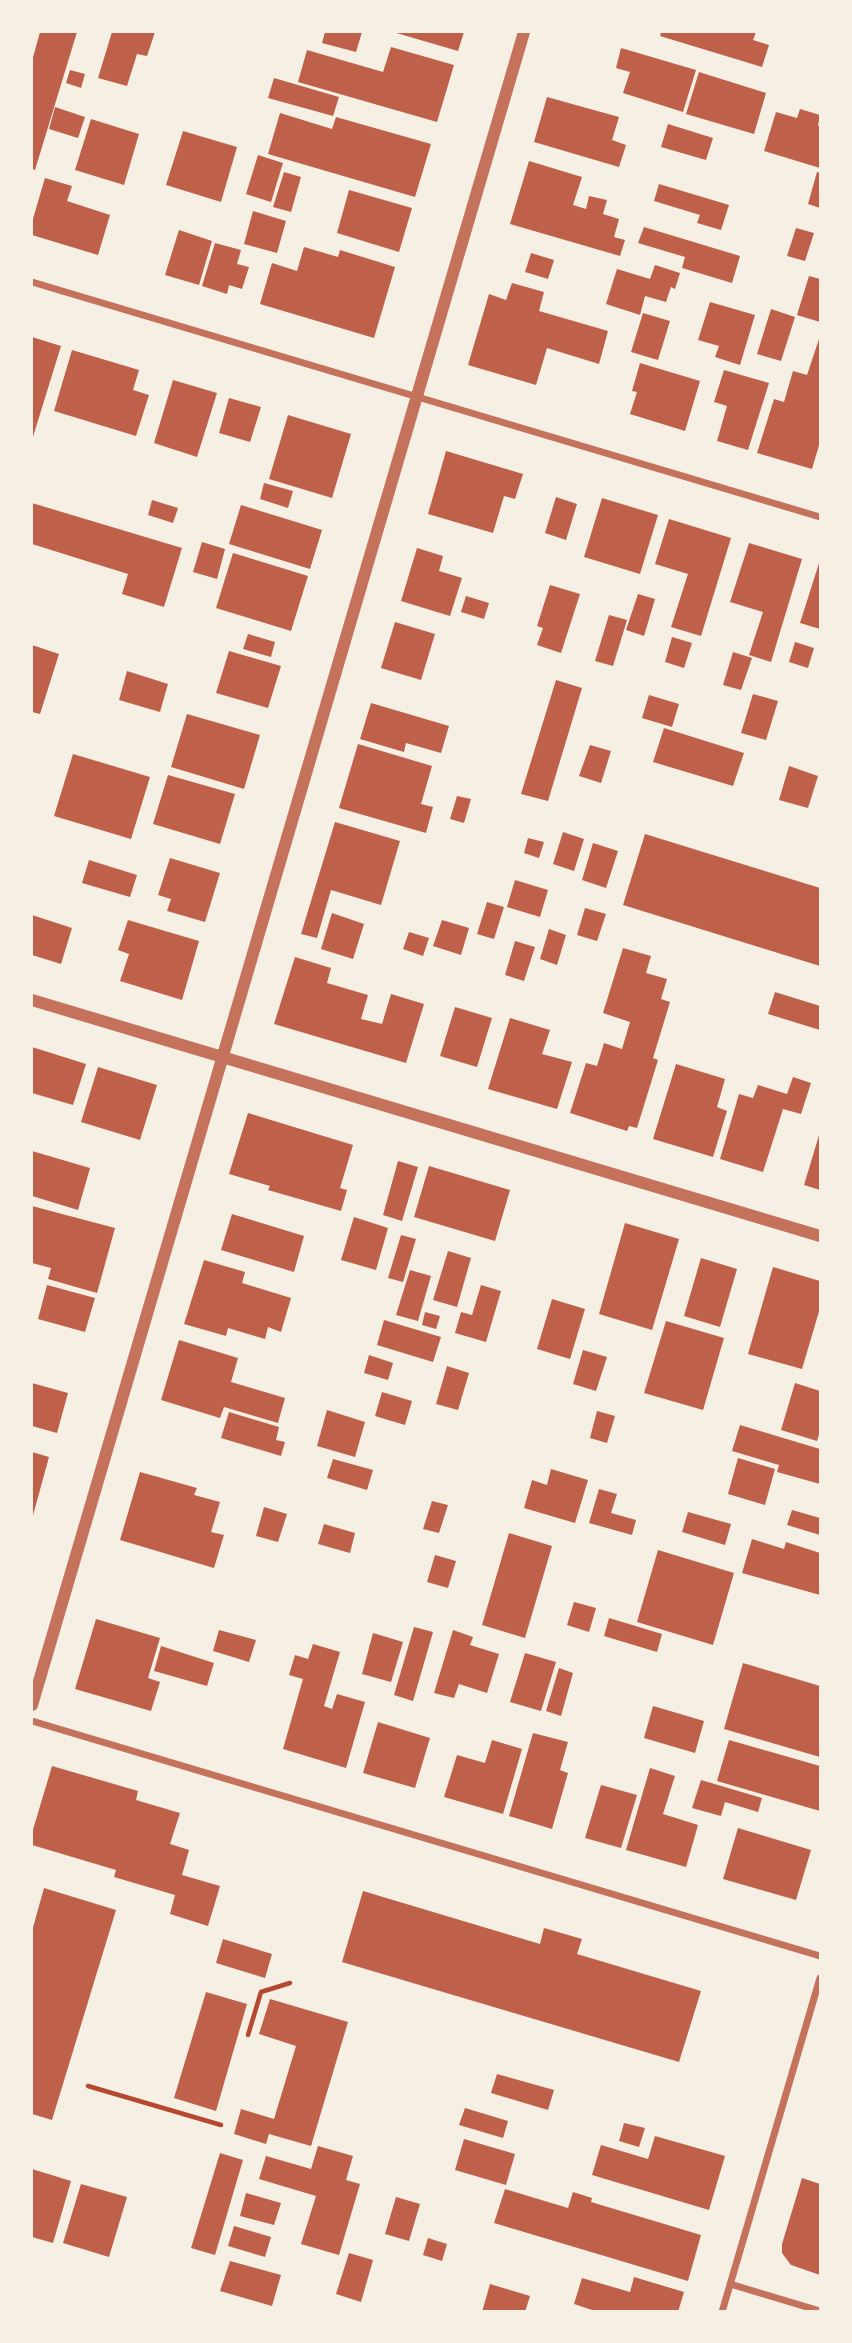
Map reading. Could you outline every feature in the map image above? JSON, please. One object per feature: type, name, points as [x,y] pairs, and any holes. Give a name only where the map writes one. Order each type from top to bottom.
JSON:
[{"type":"street","points":[[32,1705],[524,32]]},
{"type":"street","points":[[32,282],[821,517]]},
{"type":"street","points":[[32,1000],[821,1236]]},
{"type":"street","points":[[32,1721],[821,1956]]},
{"type":"street","points":[[722,2312],[821,1978]]},
{"type":"street","points":[[730,2284],[821,2311]]},
{"type":"path","points":[[248,2035],[261,1992],[290,1983]]},
{"type":"path","points":[[88,2086],[221,2125]]},
{"type":"building","points":[[40,32],[77,32],[35,170],[32,169],[32,61]]},
{"type":"building","points":[[112,32],[155,32],[147,56],[137,54],[127,86],[98,78]]},
{"type":"building","points":[[325,32],[362,32],[356,52],[322,43]]},
{"type":"building","points":[[393,32],[464,32],[458,51]]},
{"type":"building","points":[[661,32],[756,32],[753,40],[769,45],[762,67],[660,36]]},
{"type":"building","points":[[391,47],[454,65],[437,122],[298,82],[307,50],[383,72]]},
{"type":"building","points":[[621,48],[696,70],[683,112],[623,93],[630,72],[616,68]]},
{"type":"building","points":[[70,70],[85,74],[81,88],[66,83]]},
{"type":"building","points":[[699,72],[766,93],[754,134],[686,114]]},
{"type":"building","points":[[274,78],[339,97],[333,116],[268,98]]},
{"type":"building","points":[[547,97],[619,117],[612,140],[626,145],[619,167],[534,142]]},
{"type":"building","points":[[55,107],[85,117],[78,138],[49,129]]},
{"type":"building","points":[[800,109],[820,115],[820,168],[764,151],[776,112],[797,118]]},
{"type":"building","points":[[280,113],[332,129],[336,117],[431,144],[415,197],[268,154]]},
{"type":"building","points":[[91,119],[139,134],[124,185],[75,170]]},
{"type":"building","points":[[668,124],[713,138],[706,160],[661,147]]},
{"type":"building","points":[[183,131],[237,147],[221,202],[166,185]]},
{"type":"building","points":[[258,155],[283,163],[271,202],[246,194]]},
{"type":"building","points":[[529,161],[582,177],[573,205],[586,209],[589,196],[607,200],[603,214],[619,219],[614,237],[625,240],[620,256],[510,224]]},
{"type":"building","points":[[284,172],[301,177],[291,212],[273,207]]},
{"type":"building","points":[[817,172],[820,173],[820,208],[808,204]]},
{"type":"building","points":[[45,178],[72,186],[67,201],[110,215],[98,255],[32,235],[32,222]]},
{"type":"building","points":[[659,184],[729,205],[721,230],[697,223],[700,215],[654,201]]},
{"type":"building","points":[[349,190],[412,208],[399,252],[337,233]]},
{"type":"building","points":[[253,211],[286,221],[277,253],[244,244]]},
{"type":"building","points":[[644,227],[740,256],[732,283],[682,268],[685,257],[638,243]]},
{"type":"building","points":[[796,228],[814,233],[805,261],[787,256]]},
{"type":"building","points":[[179,230],[212,241],[199,285],[165,275]]},
{"type":"building","points":[[215,243],[241,250],[237,264],[249,267],[242,289],[229,285],[227,294],[202,286]]},
{"type":"building","points":[[304,247],[338,257],[340,250],[395,267],[374,338],[260,304],[272,263],[297,271]]},
{"type":"building","points":[[531,253],[554,260],[548,279],[525,272]]},
{"type":"building","points":[[655,265],[680,273],[675,289],[671,287],[666,302],[645,296],[640,315],[606,304],[617,269],[650,279]]},
{"type":"building","points":[[809,276],[820,279],[820,322],[797,315]]},
{"type":"building","points":[[512,283],[544,292],[539,311],[608,331],[599,364],[547,348],[536,385],[468,365],[489,294],[506,300]]},
{"type":"building","points":[[710,302],[755,315],[740,365],[715,357],[719,346],[698,340]]},
{"type":"building","points":[[771,309],[795,317],[781,361],[757,354]]},
{"type":"building","points":[[643,313],[670,321],[658,360],[631,352]]},
{"type":"building","points":[[820,336],[820,442],[812,469],[757,453],[774,399],[784,402],[793,371],[807,375]]},
{"type":"building","points":[[32,337],[61,346],[32,440]]},
{"type":"building","points":[[72,350],[139,370],[133,390],[149,395],[136,436],[54,411]]},
{"type":"building","points":[[640,363],[700,381],[685,431],[630,414],[637,392],[632,391]]},
{"type":"building","points":[[724,370],[769,383],[748,450],[717,441],[727,406],[714,402]]},
{"type":"building","points":[[173,380],[217,393],[197,457],[154,443]]},
{"type":"building","points":[[229,398],[261,407],[250,442],[219,433]]},
{"type":"building","points":[[288,415],[351,434],[332,498],[269,479]]},
{"type":"building","points":[[446,451],[523,474],[515,499],[504,496],[493,533],[428,514]]},
{"type":"building","points":[[264,483],[293,491],[288,508],[260,499]]},
{"type":"building","points":[[556,497],[577,504],[566,540],[545,533]]},
{"type":"building","points":[[602,498],[658,515],[640,574],[584,557]]},
{"type":"building","points":[[152,500],[178,508],[173,523],[148,515]]},
{"type":"building","points":[[32,503],[182,548],[164,607],[122,594],[128,574],[32,544]]},
{"type":"building","points":[[241,505],[322,530],[310,569],[229,544]]},
{"type":"building","points":[[669,519],[731,538],[701,636],[671,627],[688,574],[655,564]]},
{"type":"building","points":[[202,542],[225,549],[217,579],[193,572]]},
{"type":"building","points":[[749,543],[802,559],[771,662],[749,655],[763,612],[730,602]]},
{"type":"building","points":[[417,548],[443,556],[439,571],[462,578],[450,616],[401,601]]},
{"type":"building","points":[[233,553],[308,576],[291,631],[216,608]]},
{"type":"building","points":[[820,560],[820,629],[800,623]]},
{"type":"building","points":[[550,585],[580,594],[561,653],[537,645],[543,628],[537,626]]},
{"type":"building","points":[[638,594],[655,599],[644,636],[626,630]]},
{"type":"building","points":[[466,596],[489,603],[484,619],[461,612]]},
{"type":"building","points":[[609,615],[627,620],[613,666],[595,661]]},
{"type":"building","points":[[395,622],[435,634],[421,680],[381,668]]},
{"type":"building","points":[[248,634],[275,642],[271,657],[243,649]]},
{"type":"building","points":[[672,637],[692,643],[684,668],[665,662]]},
{"type":"building","points":[[795,642],[814,648],[808,668],[789,662]]},
{"type":"building","points":[[32,645],[59,654],[40,714],[32,712]]},
{"type":"building","points":[[229,651],[281,666],[268,708],[216,693]]},
{"type":"building","points":[[733,652],[752,658],[741,690],[723,685]]},
{"type":"building","points":[[127,671],[168,684],[160,712],[119,700]]},
{"type":"building","points":[[556,680],[582,688],[548,801],[521,794]]},
{"type":"building","points":[[753,694],[778,701],[766,740],[741,733]]},
{"type":"building","points":[[649,695],[679,704],[672,727],[642,718]]},
{"type":"building","points":[[371,703],[449,726],[441,753],[406,743],[404,752],[360,739]]},
{"type":"building","points":[[187,714],[260,735],[244,789],[171,767]]},
{"type":"building","points":[[664,728],[744,753],[733,786],[653,762]]},
{"type":"building","points":[[358,744],[432,766],[421,804],[433,807],[426,833],[339,808]]},
{"type":"building","points":[[590,745],[611,751],[601,783],[579,776]]},
{"type":"building","points":[[73,754],[150,777],[131,839],[54,816]]},
{"type":"building","points":[[789,766],[818,776],[808,808],[779,800]]},
{"type":"building","points":[[168,775],[235,794],[220,844],[153,824]]},
{"type":"building","points":[[457,796],[471,799],[464,823],[450,819]]},
{"type":"building","points":[[335,822],[400,841],[381,905],[331,890],[317,938],[301,934]]},
{"type":"building","points":[[563,832],[584,839],[574,871],[553,864]]},
{"type":"building","points":[[645,834],[820,888],[820,966],[623,905]]},
{"type":"building","points":[[528,838],[544,842],[539,858],[524,853]]},
{"type":"building","points":[[593,843],[618,851],[606,888],[582,880]]},
{"type":"building","points":[[170,858],[220,873],[205,922],[167,911],[171,899],[158,895]]},
{"type":"building","points":[[89,860],[137,875],[130,897],[82,883]]},
{"type":"building","points":[[515,880],[548,890],[540,917],[507,907]]},
{"type":"building","points":[[487,902],[504,907],[494,939],[477,934]]},
{"type":"building","points":[[585,908],[606,914],[597,941],[577,935]]},
{"type":"building","points":[[332,913],[364,924],[353,959],[321,949]]},
{"type":"building","points":[[32,915],[72,928],[61,964],[32,955]]},
{"type":"building","points":[[128,920],[199,941],[182,1000],[120,981],[129,954],[118,950]]},
{"type":"building","points":[[442,920],[469,928],[461,955],[433,946]]},
{"type":"building","points":[[549,929],[566,935],[557,965],[540,959]]},
{"type":"building","points":[[409,932],[429,938],[423,956],[403,949]]},
{"type":"building","points":[[515,941],[535,947],[524,981],[505,975]]},
{"type":"building","points":[[623,948],[651,956],[646,973],[667,979],[661,999],[670,1002],[653,1058],[658,1060],[637,1128],[629,1126],[627,1131],[570,1113],[586,1063],[597,1066],[604,1043],[622,1049],[630,1022],[603,1013]]},
{"type":"building","points":[[295,957],[331,968],[327,983],[368,995],[361,1019],[382,1024],[391,994],[424,1004],[406,1063],[274,1024]]},
{"type":"building","points":[[775,992],[820,1006],[820,1030],[768,1014]]},
{"type":"building","points":[[455,1007],[492,1018],[477,1067],[440,1056]]},
{"type":"building","points":[[510,1018],[550,1030],[542,1054],[572,1062],[557,1109],[488,1089]]},
{"type":"building","points":[[32,1047],[86,1064],[73,1105],[32,1093]]},
{"type":"building","points":[[676,1064],[725,1079],[717,1107],[727,1111],[713,1157],[653,1139]]},
{"type":"building","points":[[98,1067],[157,1085],[140,1140],[81,1122]]},
{"type":"building","points":[[793,1077],[811,1083],[801,1114],[783,1109],[763,1172],[720,1159],[739,1094],[753,1098],[758,1085],[787,1094]]},
{"type":"building","points":[[248,1113],[353,1145],[340,1188],[347,1190],[341,1211],[268,1190],[270,1186],[229,1174]]},
{"type":"building","points":[[820,1132],[820,1190],[804,1185]]},
{"type":"building","points":[[32,1151],[90,1168],[78,1210],[32,1196]]},
{"type":"building","points":[[398,1161],[418,1167],[402,1221],[383,1215]]},
{"type":"building","points":[[429,1166],[510,1190],[495,1241],[414,1217]]},
{"type":"building","points":[[32,1206],[115,1228],[97,1293],[48,1279],[51,1268],[32,1263]]},
{"type":"building","points":[[232,1214],[304,1236],[294,1272],[221,1250]]},
{"type":"building","points":[[354,1217],[388,1228],[376,1270],[341,1260]]},
{"type":"building","points":[[625,1223],[679,1239],[652,1330],[599,1314]]},
{"type":"building","points":[[401,1235],[416,1239],[403,1282],[388,1278]]},
{"type":"building","points":[[448,1251],[471,1258],[457,1307],[433,1300]]},
{"type":"building","points":[[701,1258],[737,1269],[720,1327],[684,1316]]},
{"type":"building","points":[[204,1260],[245,1272],[242,1283],[291,1298],[281,1332],[268,1327],[265,1339],[228,1328],[226,1336],[184,1324]]},
{"type":"building","points":[[773,1267],[820,1281],[820,1308],[802,1369],[748,1354]]},
{"type":"building","points":[[410,1270],[431,1276],[418,1321],[396,1315]]},
{"type":"building","points":[[47,1285],[95,1298],[85,1332],[38,1319]]},
{"type":"building","points":[[481,1285],[501,1291],[486,1342],[455,1333],[461,1312],[472,1315]]},
{"type":"building","points":[[552,1299],[585,1309],[570,1359],[537,1349]]},
{"type":"building","points":[[425,1312],[440,1316],[436,1329],[422,1325]]},
{"type":"building","points":[[384,1320],[441,1337],[433,1362],[377,1345]]},
{"type":"building","points":[[666,1321],[724,1338],[703,1410],[644,1393]]},
{"type":"building","points":[[179,1340],[238,1358],[231,1382],[285,1398],[278,1423],[224,1407],[220,1418],[161,1400]]},
{"type":"building","points":[[583,1350],[607,1357],[596,1391],[573,1384]]},
{"type":"building","points":[[369,1355],[393,1363],[388,1380],[364,1373]]},
{"type":"building","points":[[447,1366],[469,1373],[458,1410],[436,1404]]},
{"type":"building","points":[[32,1383],[68,1393],[57,1433],[32,1426]]},
{"type":"building","points":[[795,1383],[820,1391],[820,1431],[817,1441],[781,1430]]},
{"type":"building","points":[[382,1392],[412,1401],[405,1425],[375,1416]]},
{"type":"building","points":[[327,1410],[365,1422],[355,1457],[317,1446]]},
{"type":"building","points":[[597,1411],[615,1416],[607,1443],[590,1438]]},
{"type":"building","points":[[229,1412],[279,1427],[276,1440],[285,1442],[281,1456],[221,1438]]},
{"type":"building","points":[[740,1425],[820,1449],[820,1484],[777,1472],[779,1465],[732,1451]]},
{"type":"building","points":[[32,1452],[49,1457],[32,1519]]},
{"type":"building","points":[[738,1458],[775,1469],[765,1505],[728,1494]]},
{"type":"building","points":[[333,1459],[373,1470],[367,1490],[327,1478]]},
{"type":"building","points":[[551,1469],[588,1480],[575,1523],[524,1508],[532,1480],[547,1485]]},
{"type":"building","points":[[140,1472],[197,1488],[194,1495],[220,1502],[211,1532],[224,1535],[214,1568],[120,1540]]},
{"type":"building","points":[[599,1489],[617,1494],[611,1513],[636,1520],[632,1535],[589,1523]]},
{"type":"building","points":[[432,1501],[448,1505],[439,1533],[423,1529]]},
{"type":"building","points":[[264,1507],[287,1514],[278,1542],[256,1536]]},
{"type":"building","points":[[792,1510],[820,1518],[820,1535],[787,1525]]},
{"type":"building","points":[[688,1512],[731,1524],[725,1545],[682,1532]]},
{"type":"building","points":[[324,1524],[355,1533],[350,1553],[318,1544]]},
{"type":"building","points":[[509,1533],[552,1546],[525,1638],[482,1625]]},
{"type":"building","points":[[752,1539],[784,1549],[786,1542],[820,1553],[820,1595],[742,1573]]},
{"type":"building","points":[[658,1550],[734,1573],[713,1645],[637,1622]]},
{"type":"building","points":[[435,1555],[456,1561],[448,1588],[427,1582]]},
{"type":"building","points":[[574,1602],[596,1608],[589,1632],[567,1625]]},
{"type":"building","points":[[609,1618],[662,1634],[657,1652],[604,1636]]},
{"type":"building","points":[[96,1619],[160,1638],[148,1678],[160,1682],[151,1711],[75,1689]]},
{"type":"building","points":[[414,1627],[433,1632],[413,1701],[394,1695]]},
{"type":"building","points":[[219,1630],[256,1640],[249,1662],[213,1651]]},
{"type":"building","points":[[453,1630],[473,1637],[470,1645],[499,1654],[487,1693],[459,1684],[454,1698],[434,1693]]},
{"type":"building","points":[[373,1633],[403,1642],[391,1682],[362,1674]]},
{"type":"building","points":[[313,1644],[340,1652],[324,1706],[332,1709],[337,1694],[365,1702],[346,1768],[283,1749],[303,1679],[289,1675],[295,1655],[308,1659]]},
{"type":"building","points":[[161,1646],[214,1663],[207,1686],[154,1671]]},
{"type":"building","points":[[525,1653],[556,1662],[541,1711],[510,1702]]},
{"type":"building","points":[[743,1663],[820,1686],[820,1757],[724,1729]]},
{"type":"building","points":[[559,1668],[573,1673],[561,1716],[546,1711]]},
{"type":"building","points":[[653,1706],[704,1721],[695,1753],[644,1738]]},
{"type":"building","points":[[378,1722],[430,1738],[415,1788],[363,1773]]},
{"type":"building","points":[[533,1733],[568,1742],[560,1770],[568,1773],[552,1829],[509,1816]]},
{"type":"building","points":[[492,1740],[522,1749],[503,1814],[444,1797],[457,1755],[485,1763]]},
{"type":"building","points":[[729,1740],[820,1766],[820,1811],[717,1781]]},
{"type":"building","points":[[52,1766],[138,1791],[136,1800],[180,1813],[170,1844],[189,1850],[182,1875],[220,1886],[208,1926],[170,1914],[175,1895],[114,1877],[116,1870],[32,1845],[32,1833]]},
{"type":"building","points":[[650,1768],[675,1776],[663,1814],[698,1825],[686,1867],[626,1850]]},
{"type":"building","points":[[701,1780],[762,1798],[758,1812],[725,1802],[721,1816],[692,1808]]},
{"type":"building","points":[[601,1785],[637,1795],[621,1848],[585,1838]]},
{"type":"building","points":[[738,1828],[811,1850],[796,1900],[723,1879]]},
{"type":"building","points":[[44,1888],[116,1910],[52,2120],[32,2114],[32,1931]]},
{"type":"building","points":[[363,1891],[540,1944],[544,1928],[582,1939],[577,1954],[701,1991],[679,2062],[342,1962]]},
{"type":"building","points":[[223,1939],[272,1954],[265,1978],[216,1963]]},
{"type":"building","points":[[206,1992],[247,2004],[216,2111],[174,2098]]},
{"type":"building","points":[[270,1999],[348,2022],[311,2146],[269,2134],[266,2144],[234,2134],[241,2109],[274,2119],[296,2046],[259,2034]]},
{"type":"building","points":[[497,2074],[554,2090],[548,2110],[491,2093]]},
{"type":"building","points":[[465,2108],[508,2121],[503,2138],[459,2125]]},
{"type":"building","points":[[624,2123],[645,2128],[639,2147],[619,2141]]},
{"type":"building","points":[[655,2136],[725,2156],[709,2210],[592,2175],[601,2145],[648,2159]]},
{"type":"building","points":[[464,2139],[515,2154],[506,2185],[455,2170]]},
{"type":"building","points":[[318,2146],[353,2156],[346,2180],[360,2184],[339,2255],[301,2244],[316,2196],[259,2179],[266,2156],[311,2169]]},
{"type":"building","points":[[220,2153],[243,2160],[215,2255],[191,2248]]},
{"type":"building","points":[[32,2169],[71,2181],[53,2243],[32,2237]]},
{"type":"building","points":[[802,2178],[820,2184],[820,2275],[791,2265],[782,2253],[782,2244]]},
{"type":"building","points":[[81,2184],[127,2197],[109,2257],[63,2243]]},
{"type":"building","points":[[505,2189],[568,2208],[573,2192],[592,2198],[591,2202],[701,2235],[688,2281],[494,2223]]},
{"type":"building","points":[[246,2193],[281,2203],[274,2225],[240,2216]]},
{"type":"building","points":[[396,2197],[420,2204],[409,2241],[385,2234]]},
{"type":"building","points":[[234,2226],[271,2237],[265,2257],[228,2246]]},
{"type":"building","points":[[428,2238],[447,2244],[442,2261],[423,2255]]},
{"type":"building","points":[[349,2253],[373,2260],[361,2302],[336,2294]]},
{"type":"building","points":[[230,2261],[281,2275],[272,2306],[220,2291]]},
{"type":"building","points":[[634,2277],[684,2292],[678,2312],[598,2312],[574,2304],[582,2278],[630,2292]]},
{"type":"building","points":[[490,2284],[530,2296],[525,2312],[482,2312]]}]
